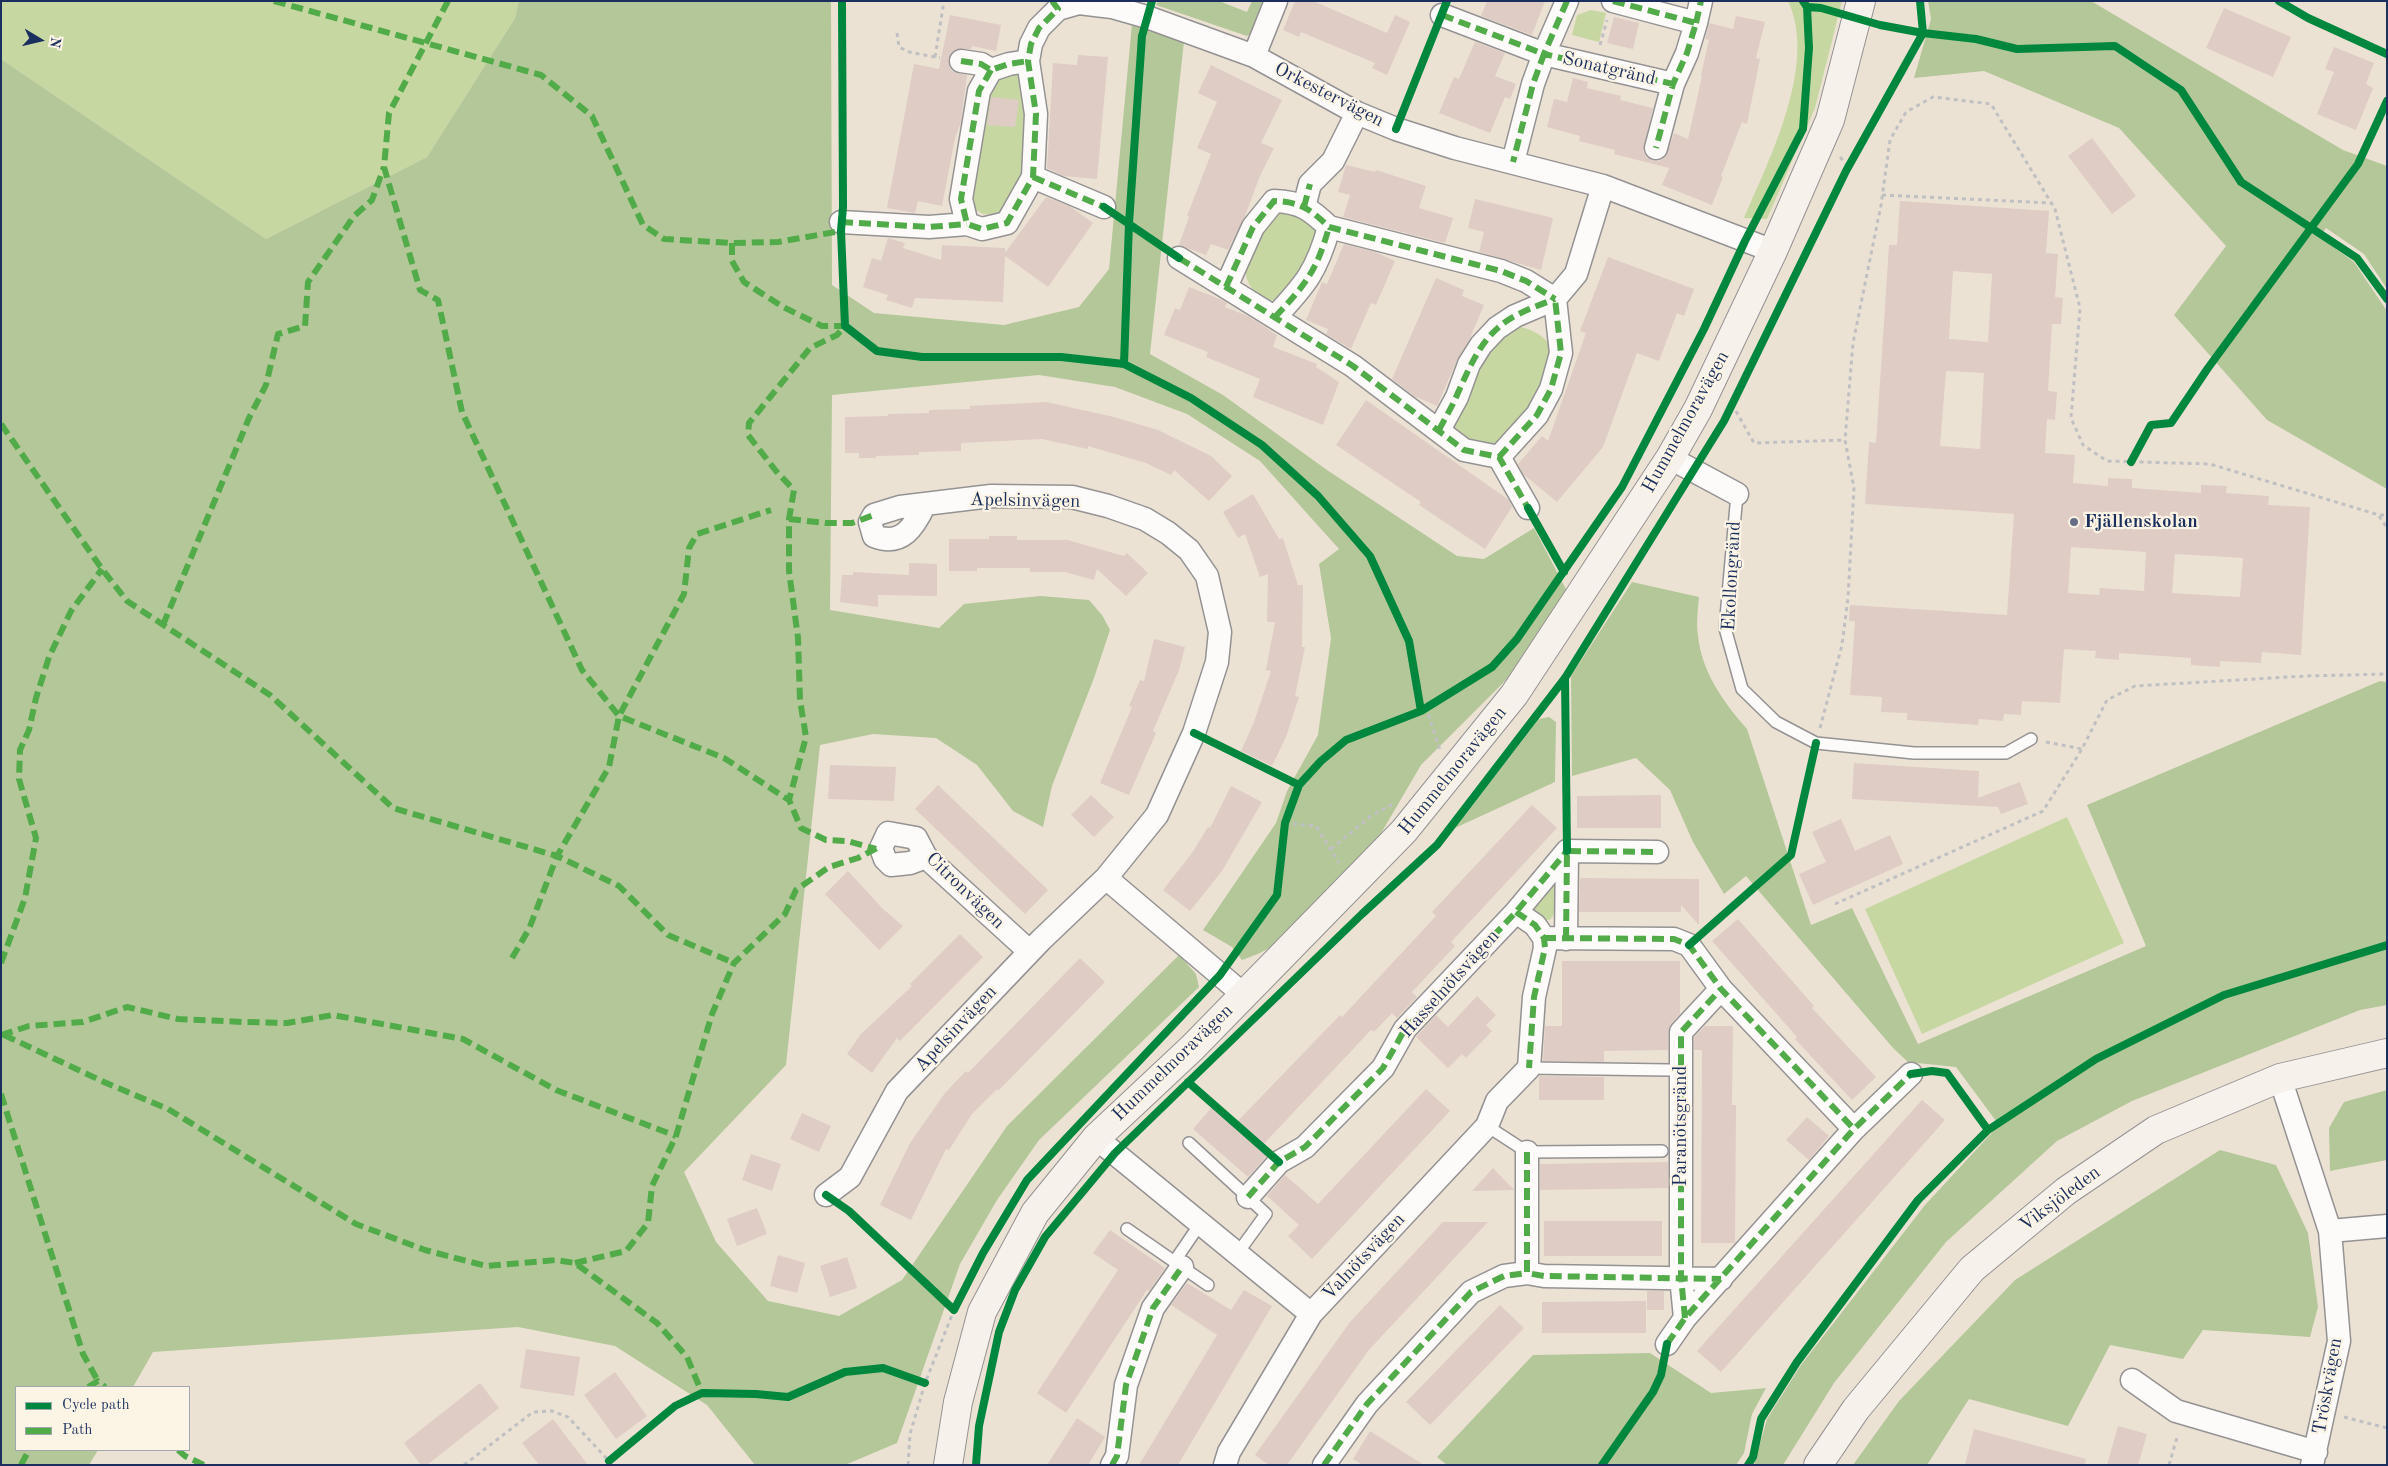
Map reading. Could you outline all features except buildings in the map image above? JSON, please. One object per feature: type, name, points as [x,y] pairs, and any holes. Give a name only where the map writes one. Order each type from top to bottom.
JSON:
[{"type":"street","points":[[1254,56],[1276,1]]},
{"type":"street","name":"Sonatgränd","points":[[1513,162],[1533,84],[1567,1]]},
{"type":"street","name":"Hummelmoravägen","points":[[948,1465],[958,1402],[982,1312],[1035,1213],[1096,1138],[1192,1048],[1344,896],[1404,832],[1514,695],[1670,458],[1698,409],[1773,251],[1830,120],[1861,1]]},
{"type":"street","name":"Orkestervägen","points":[[842,222],[929,227],[967,224],[982,230],[1007,222],[1033,177],[1036,114],[1028,61],[1031,44],[1039,28],[1055,5],[1079,3],[1112,7],[1198,34],[1254,56],[1358,112],[1413,135],[1455,148],[1604,186],[1773,251]]},
{"type":"street","name":"Sonatgränd","points":[[1443,6],[1544,54],[1673,84]]},
{"type":"street","name":"Sonatgränd","points":[[1611,6],[1698,12],[1687,53],[1673,84],[1656,148]]},
{"type":"street","points":[[961,61],[980,64],[991,70]]},
{"type":"street","points":[[967,224],[961,199],[979,91],[991,70],[1008,64],[1028,61]]},
{"type":"street","points":[[1304,207],[1310,184],[1333,161],[1358,112]]},
{"type":"street","points":[[1033,177],[1104,206]]},
{"type":"street","points":[[1439,430],[1457,397],[1469,364],[1481,345],[1497,328],[1515,316],[1555,299],[1576,274],[1604,186]]},
{"type":"street","points":[[1226,287],[1253,227],[1274,201],[1292,202],[1304,207],[1312,211],[1329,227],[1501,271],[1526,281],[1555,299]]},
{"type":"street","points":[[1275,317],[1304,287],[1322,253],[1329,227]]},
{"type":"street","points":[[1180,258],[1353,366],[1414,415],[1439,430],[1464,450],[1499,458],[1528,508]]},
{"type":"street","points":[[1499,458],[1537,415],[1550,389],[1561,353],[1555,299]]},
{"type":"street","name":"Ekollongränd","points":[[1670,458],[1737,494]]},
{"type":"street","name":"Apelsinvägen","points":[[826,1195],[850,1177],[897,1091],[1029,952],[1106,878],[1157,815],[1197,724],[1217,662],[1220,632],[1207,576],[1189,550],[1168,533],[1145,519],[1108,506],[1072,497],[991,496],[900,507],[874,514]]},
{"type":"street","name":"Citronvägen","points":[[881,848],[888,833],[916,838],[926,857],[1029,952]]},
{"type":"street","points":[[1566,938],[1567,851],[1657,852]]},
{"type":"street","name":"Hasselnötsvägen","points":[[1248,1197],[1279,1162],[1305,1147],[1383,1068],[1405,1029],[1516,912],[1567,851]]},
{"type":"street","points":[[1106,878],[1244,995]]},
{"type":"street","points":[[1516,912],[1535,925],[1544,938],[1545,948],[1534,997],[1529,1068]]},
{"type":"street","points":[[1544,938],[1674,939],[1689,945],[1720,990],[1854,1128]]},
{"type":"street","name":"Paranötsgränd","points":[[1685,1318],[1681,1277],[1681,1032],[1720,990]]},
{"type":"street","name":"Viksjöleden","points":[[1818,1465],[1856,1409],[1972,1269],[2059,1197],[2156,1130],[2280,1078],[2387,1053]]},
{"type":"street","name":"Valnötsvägen","points":[[1225,1465],[1229,1452],[1311,1314],[1487,1126],[1497,1101],[1529,1068]]},
{"type":"street","points":[[1667,1344],[1685,1318],[1854,1128],[1911,1074]]},
{"type":"street","name":"Tröskvägen","points":[[2132,1380],[2176,1410],[2314,1458],[2339,1341],[2330,1231],[2280,1078]]},
{"type":"street","points":[[1096,1138],[1311,1314]]},
{"type":"street","points":[[1527,1152],[1527,1273]]},
{"type":"street","points":[[2330,1231],[2387,1226]]},
{"type":"street","points":[[1112,1465],[1117,1456],[1126,1385],[1154,1308],[1178,1264]]},
{"type":"street","points":[[1324,1465],[1368,1404],[1471,1292],[1504,1276],[1527,1273],[1544,1276],[1721,1279]]},
{"type":"lane","name":"Ekollongränd","points":[[1737,494],[1725,628],[1742,689],[1776,722],[1816,743],[1914,753],[2006,753],[2031,739]]},
{"type":"lane","name":"Paranötsgränd","points":[[1529,1068],[1670,1070]]},
{"type":"lane","points":[[1487,1126],[1527,1152]]},
{"type":"lane","points":[[1189,1144],[1266,1214],[1237,1254]]},
{"type":"lane","name":"Paranötsgränd","points":[[1527,1152],[1662,1151]]},
{"type":"lane","points":[[1178,1264],[1200,1224]]},
{"type":"lane","points":[[1127,1229],[1208,1285]]},
{"type":"path","points":[[935,57],[944,1]]},
{"type":"path","points":[[1595,66],[1611,6]]},
{"type":"path","points":[[897,33],[899,47],[909,52],[961,61]]},
{"type":"path","points":[[1992,94],[1991,104],[2055,209],[2080,308],[2071,418],[2084,445],[2107,462],[2133,458],[2210,464],[2379,515],[2387,515]]},
{"type":"path","points":[[1816,743],[1842,645],[1848,598],[1854,488],[1845,440],[1853,343],[1881,205],[1890,140],[1906,112],[1933,96],[1991,104]]},
{"type":"path","points":[[1880,141],[1890,140]]},
{"type":"path","points":[[1840,156],[1848,166]]},
{"type":"path","points":[[1852,158],[1846,171],[1853,178]]},
{"type":"path","points":[[1882,194],[2051,203]]},
{"type":"path","points":[[1874,198],[1881,205]]},
{"type":"path","points":[[1728,412],[1736,396]]},
{"type":"path","points":[[1732,404],[1754,443],[1845,440]]},
{"type":"path","points":[[2379,515],[2387,528]]},
{"type":"path","points":[[1834,904],[2043,811],[2082,749],[2107,700],[2135,686],[2306,676],[2387,674]]},
{"type":"path","points":[[1434,702],[1423,705],[1441,752]]},
{"type":"path","points":[[2031,739],[2082,749]]},
{"type":"path","points":[[1331,850],[1371,816],[1400,800]]},
{"type":"path","points":[[1284,832],[1287,820],[1316,826],[1339,865]]},
{"type":"path","points":[[908,1465],[910,1434],[925,1383],[958,1302]]},
{"type":"path","points":[[947,1304],[954,1310]]},
{"type":"path","points":[[916,1380],[925,1383]]},
{"type":"path","points":[[464,1465],[533,1412],[552,1411],[568,1417],[609,1463],[616,1455]]},
{"type":"path","points":[[2324,1412],[2387,1428]]},
{"type":"path","points":[[2169,1465],[2184,1413]]},
{"type":"green space","points":[[1,1],[519,1],[515,18],[427,157],[266,239],[1,59]]},
{"type":"green space","points":[[519,1],[831,1],[832,285],[874,313],[1004,325],[1079,307],[1109,269],[1132,24],[1184,41],[1150,354],[1223,395],[1327,470],[1457,556],[1484,559],[1534,528],[1569,595],[1514,672],[1421,765],[1373,847],[1284,940],[1242,960],[1232,947],[1203,930],[1276,823],[1287,791],[1318,735],[1331,638],[1319,564],[1339,549],[1260,461],[1187,414],[1115,387],[1039,375],[832,395],[830,610],[939,628],[964,604],[1040,596],[1089,600],[1102,615],[1110,630],[1094,678],[1052,786],[1043,827],[1013,811],[977,765],[936,738],[873,734],[820,745],[786,1065],[684,1172],[716,1242],[768,1301],[839,1316],[902,1280],[1007,1126],[1179,955],[1196,974],[1199,987],[1039,1140],[997,1200],[960,1264],[897,1443],[845,1465],[755,1465],[707,1405],[615,1346],[518,1327],[153,1352],[134,1386],[15,1386],[15,1451],[97,1451],[89,1465],[1,1465],[1,59],[266,239],[427,157],[515,18]]},
{"type":"green space","points":[[1158,1],[1219,1],[1247,12],[1252,1],[1271,1],[1261,27],[1247,36],[1156,5]]},
{"type":"green space","points":[[1788,1],[1842,1],[1815,108],[1767,219],[1744,218],[1777,140],[1794,82],[1797,53],[1796,26]]},
{"type":"green space","points":[[1928,1],[2091,1],[2343,150],[2387,166],[2387,289],[2364,254],[2326,228],[2319,237],[2354,262],[2387,311],[2387,489],[2267,420],[2174,315],[2226,246],[2119,128],[1984,71],[1914,78],[1931,19]]},
{"type":"green space","points":[[1591,10],[1606,13],[1599,42],[1572,35],[1577,15]]},
{"type":"green space","points":[[1026,69],[1028,127],[1024,166],[1018,184],[1009,200],[996,215],[983,214],[972,207],[967,187],[984,93],[1008,71]]},
{"type":"green space","points":[[1283,212],[1310,220],[1320,232],[1316,249],[1285,296],[1270,301],[1251,287],[1247,278],[1247,260],[1255,240],[1270,215]]},
{"type":"green space","points":[[1515,326],[1538,334],[1555,352],[1535,401],[1505,440],[1481,449],[1458,438],[1451,424],[1485,352]]},
{"type":"green space","points":[[1632,582],[1699,597],[1697,630],[1704,661],[1715,686],[1747,729],[1811,925],[1852,908],[1918,1044],[2146,946],[2087,805],[2380,681],[2387,682],[2387,1005],[2360,1010],[2132,1101],[2057,1141],[1946,1242],[1834,1383],[1783,1465],[1754,1465],[1767,1419],[1801,1365],[1925,1205],[1999,1125],[1956,1067],[1908,1062],[1893,1048],[1746,876],[1724,894],[1693,842],[1670,790],[1636,758],[1572,776],[1571,676]]},
{"type":"green space","points":[[1549,717],[1556,722],[1555,782],[1455,828],[1539,719]]},
{"type":"green space","points":[[2067,817],[2124,943],[1922,1034],[1865,909]]},
{"type":"green space","points":[[1556,879],[1557,908],[1551,919],[1542,922],[1531,916],[1528,903]]},
{"type":"green space","points":[[2387,1090],[2387,1160],[2330,1171],[2329,1128],[2344,1102]]},
{"type":"green space","points":[[2220,1150],[2276,1165],[2308,1233],[2318,1307],[2310,1337],[2203,1330],[2183,1359],[2110,1345],[2068,1426],[1969,1399],[1927,1465],[1853,1465],[1899,1401],[2015,1280]]},
{"type":"green space","points":[[1650,1353],[1711,1393],[1766,1388],[1752,1414],[1744,1453],[1736,1465],[1447,1465],[1437,1457],[1533,1355]]},
{"type":"marked path","points":[[274,1],[541,75],[592,116],[643,225],[664,239],[732,243],[778,242],[841,231]]},
{"type":"marked path","points":[[448,1],[389,113],[384,167],[420,290],[438,300],[462,412],[582,670],[619,716],[724,758],[789,800]]},
{"type":"marked path","points":[[991,70],[979,91],[961,199],[967,224],[982,229],[1007,223],[1033,177],[1036,114],[1028,61],[1031,44],[1039,28],[1058,9],[1052,1]]},
{"type":"marked path","points":[[1567,1],[1544,54],[1673,84]]},
{"type":"marked path","points":[[1613,1],[1696,23],[1687,53],[1673,84],[1656,148]]},
{"type":"marked path","points":[[1696,23],[1701,1]]},
{"type":"marked path","points":[[1442,15],[1544,54],[1533,84],[1513,162]]},
{"type":"marked path","points":[[961,61],[981,64],[991,70],[1009,64],[1028,61]]},
{"type":"marked path","points":[[163,625],[249,418],[266,385],[278,334],[305,326],[308,282],[354,216],[372,200],[384,167]]},
{"type":"marked path","points":[[1033,177],[1104,207]]},
{"type":"marked path","points":[[1304,207],[1310,184]]},
{"type":"marked path","points":[[1226,287],[1253,227],[1274,201],[1298,205],[1316,215],[1329,227],[1501,271],[1526,281],[1555,299]]},
{"type":"marked path","points":[[841,222],[929,227],[967,224]]},
{"type":"marked path","points":[[1275,317],[1309,276],[1320,255],[1329,227]]},
{"type":"marked path","points":[[732,243],[732,261],[744,282],[783,307],[822,326],[845,326],[837,335],[810,348],[749,423],[748,435],[776,471],[794,490],[789,519],[789,571],[798,638],[800,700],[806,737],[789,800],[801,828],[826,840],[847,841],[876,849]]},
{"type":"marked path","points":[[1179,258],[1353,366],[1464,450],[1499,457],[1528,508]]},
{"type":"marked path","points":[[1439,430],[1473,361],[1486,340],[1494,331],[1515,316],[1555,299]]},
{"type":"marked path","points":[[1499,457],[1537,415],[1551,389],[1561,353],[1555,299]]},
{"type":"marked path","points":[[1,424],[102,569],[127,601],[270,695],[393,808],[557,856],[619,886],[668,935],[734,963]]},
{"type":"marked path","points":[[512,958],[529,929],[557,856],[609,767],[619,716],[684,594],[689,548],[697,534],[771,510]]},
{"type":"marked path","points":[[789,519],[826,523],[852,523],[874,515]]},
{"type":"marked path","points":[[1,963],[25,898],[36,838],[19,779],[20,750],[29,730],[36,698],[49,657],[71,611],[102,569]]},
{"type":"marked path","points":[[575,1263],[626,1251],[648,1223],[652,1186],[676,1136],[712,1014],[734,963],[785,914],[796,890],[829,867],[858,858],[877,848]]},
{"type":"marked path","points":[[1566,939],[1567,851],[1657,852]]},
{"type":"marked path","points":[[1248,1197],[1279,1162],[1305,1147],[1383,1068],[1405,1029],[1516,912],[1567,851]]},
{"type":"marked path","points":[[1516,912],[1535,925],[1544,938],[1545,948],[1534,997],[1529,1068]]},
{"type":"marked path","points":[[1544,938],[1674,939],[1689,945],[1721,989],[1854,1129]]},
{"type":"marked path","points":[[1685,1318],[1681,1277],[1681,1032],[1721,989]]},
{"type":"marked path","points":[[1,1035],[29,1026],[83,1022],[127,1007],[178,1019],[244,1022],[287,1023],[333,1015],[463,1039],[556,1090],[676,1136]]},
{"type":"marked path","points":[[4,1035],[104,1082],[168,1109],[356,1224],[425,1250],[486,1266],[556,1260],[575,1263],[657,1323],[687,1357],[702,1393]]},
{"type":"marked path","points":[[1667,1344],[1685,1318],[1854,1129],[1911,1074]]},
{"type":"marked path","points":[[1,1094],[83,1354],[98,1381]]},
{"type":"marked path","points":[[1527,1152],[1527,1273],[1544,1276],[1721,1279]]},
{"type":"marked path","points":[[1112,1465],[1117,1456],[1126,1385],[1153,1308],[1182,1267]]},
{"type":"marked path","points":[[1324,1465],[1367,1404],[1471,1292],[1504,1276],[1527,1273]]},
{"type":"marked path","points":[[90,1386],[98,1381],[104,1386]]},
{"type":"marked path","points":[[21,1465],[28,1451]]},
{"type":"marked path","points":[[179,1451],[204,1465]]},
{"type":"cycle path","points":[[842,1],[843,207],[841,231],[845,326],[877,351],[922,357],[1061,357],[1124,364],[1191,398],[1262,445],[1318,496],[1370,556],[1409,641],[1421,711]]},
{"type":"cycle path","points":[[1124,364],[1129,223],[1142,36],[1152,1]]},
{"type":"cycle path","points":[[1396,129],[1447,1]]},
{"type":"cycle path","points":[[1803,1],[1807,7],[1821,8],[1880,25],[1923,33],[1976,39],[2017,49],[2115,46],[2181,90],[2241,182],[2357,258],[2387,299]]},
{"type":"cycle path","points":[[976,1465],[979,1426],[999,1332],[1015,1290],[1045,1237],[1115,1153],[1362,914],[1437,845],[1565,678],[1724,421],[1846,171],[1923,33],[1920,1]]},
{"type":"cycle path","points":[[2279,1],[2308,18],[2387,54]]},
{"type":"cycle path","points":[[826,1195],[849,1211],[954,1310],[983,1253],[1027,1180],[1220,975],[1277,895],[1285,823],[1299,785],[1321,761],[1346,740],[1421,711],[1492,667],[1517,639],[1622,487],[1704,329],[1745,241],[1803,129],[1809,48],[1807,7]]},
{"type":"cycle path","points":[[2131,462],[2151,425],[2171,423],[2208,368],[2358,164],[2387,101]]},
{"type":"cycle path","points":[[1104,207],[1179,258]]},
{"type":"cycle path","points":[[1528,508],[1564,572]]},
{"type":"cycle path","points":[[1565,678],[1567,851]]},
{"type":"cycle path","points":[[1194,733],[1299,785]]},
{"type":"cycle path","points":[[1689,945],[1791,855],[1816,743]]},
{"type":"cycle path","points":[[1748,1465],[1753,1457],[1761,1419],[1797,1362],[1918,1200],[1988,1130],[2096,1059],[2224,995],[2387,945]]},
{"type":"cycle path","points":[[1911,1074],[1932,1071],[1947,1073],[1988,1130]]},
{"type":"cycle path","points":[[1188,1082],[1279,1162]]},
{"type":"cycle path","points":[[1602,1465],[1653,1392],[1661,1375],[1667,1344]]},
{"type":"cycle path","points":[[609,1461],[675,1406],[702,1393],[756,1394],[788,1397],[845,1372],[883,1368],[925,1383]]},
{"type":"place","name":"Fjällenskolan","points":[[2074,522]]}]
